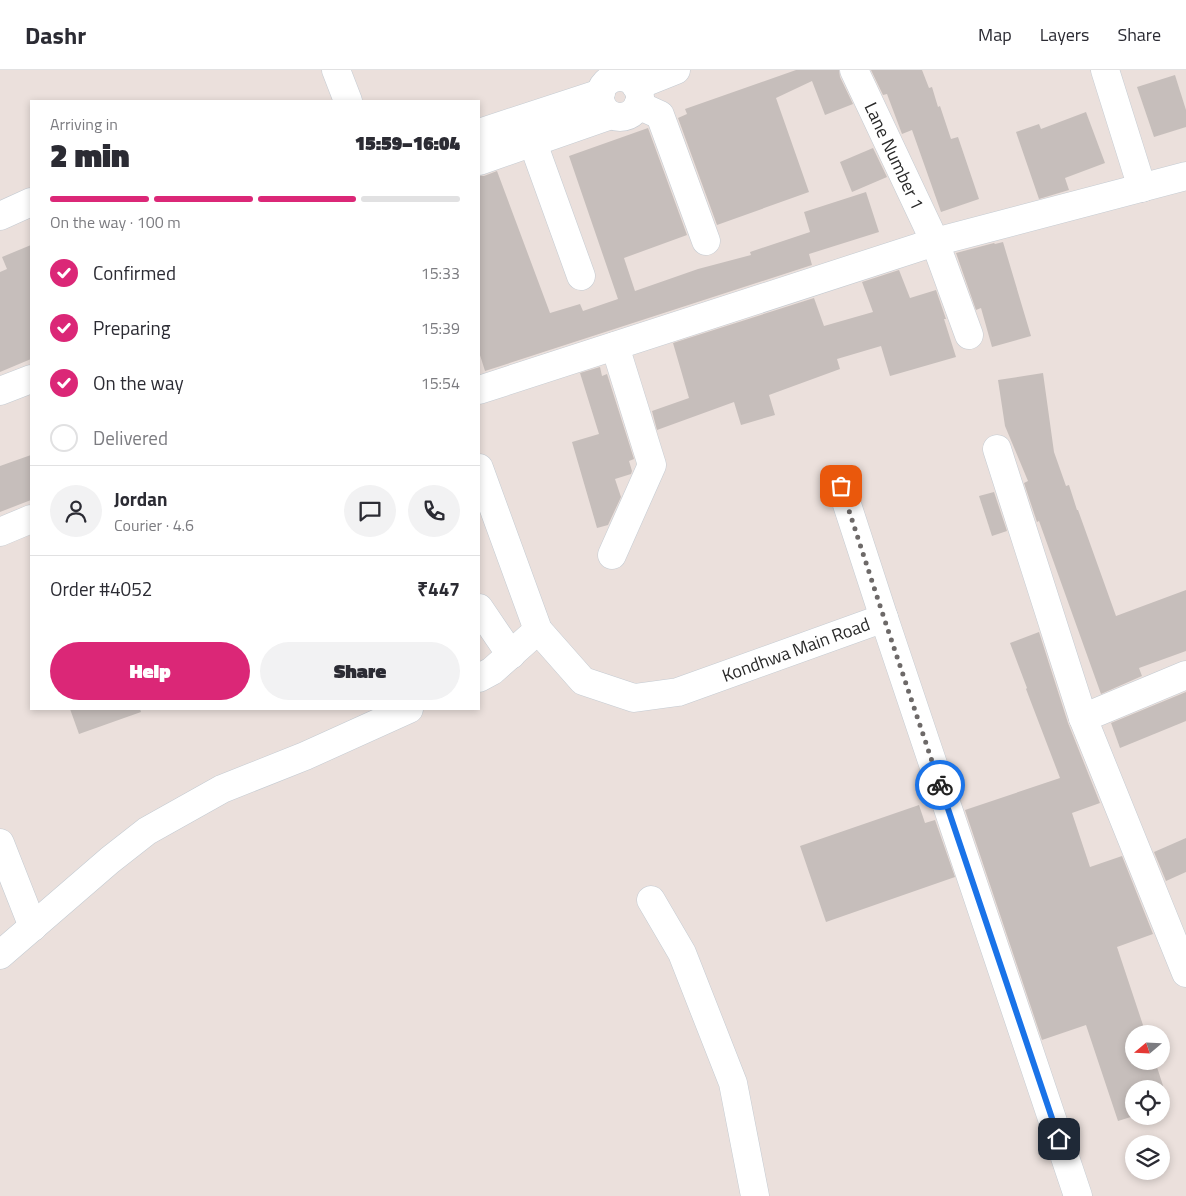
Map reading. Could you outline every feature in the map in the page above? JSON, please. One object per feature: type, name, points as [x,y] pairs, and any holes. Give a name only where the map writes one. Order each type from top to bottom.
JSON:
[{"type":"street","points":[[336,70],[348,100]]},
{"type":"street","points":[[480,133],[676,70]]},
{"type":"street","name":"Lane Number 1","points":[[854,70],[935,242],[969,335]]},
{"type":"street","points":[[1106,70],[1142,188]]},
{"type":"street","points":[[480,161],[532,142],[615,88]]},
{"type":"street","points":[[615,88],[660,116],[706,241]]},
{"type":"street","points":[[532,142],[581,276]]},
{"type":"street","points":[[480,390],[935,242],[1186,176]]},
{"type":"street","points":[[0,216],[30,202]]},
{"type":"street","points":[[612,555],[652,465],[615,346]]},
{"type":"street","points":[[0,391],[30,379]]},
{"type":"street","points":[[997,449],[1084,718],[1186,973]]},
{"type":"street","name":"Kondhwa Main Road","points":[[480,471],[538,630],[583,681],[634,698],[678,692],[884,618],[1078,1196]]},
{"type":"street","points":[[841,486],[884,618]]},
{"type":"street","points":[[0,532],[30,519]]},
{"type":"street","points":[[480,609],[511,654]]},
{"type":"street","points":[[480,678],[492,672],[538,630]]},
{"type":"street","points":[[1084,718],[1186,675]]},
{"type":"street","points":[[0,955],[110,860],[147,831],[222,788],[305,756],[408,710]]},
{"type":"street","points":[[0,843],[33,927]]},
{"type":"street","points":[[651,900],[682,953],[733,1083],[755,1196]]},
{"type":"building","points":[[796,70],[839,70],[840,77],[853,104],[825,115],[812,81],[776,98],[809,192],[717,225],[678,118],[687,114],[685,109]]},
{"type":"building","points":[[871,70],[922,70],[929,88],[932,87],[938,107],[940,106],[951,139],[958,137],[979,199],[941,212],[912,130],[902,134],[887,94],[883,95]]},
{"type":"building","points":[[1175,75],[1186,110],[1186,127],[1154,137],[1137,87]]},
{"type":"building","points":[[1086,112],[1105,163],[1065,178],[1069,190],[1039,199],[1016,132],[1039,124],[1041,129]]},
{"type":"building","points":[[648,128],[687,235],[624,258],[635,291],[698,269],[751,255],[750,252],[810,232],[804,212],[866,192],[879,232],[809,254],[812,265],[485,371],[480,355],[480,176],[497,171],[550,313],[580,304],[583,311],[618,299],[569,156]]},
{"type":"building","points":[[873,148],[887,177],[852,192],[840,162]]},
{"type":"building","points":[[1003,242],[1031,336],[992,347],[981,308],[976,310],[956,253]]},
{"type":"building","points":[[30,245],[30,359],[0,372],[0,272],[7,269],[2,257]]},
{"type":"building","points":[[899,270],[910,298],[936,290],[956,357],[890,376],[881,346],[837,359],[840,369],[769,395],[775,415],[741,425],[734,402],[657,430],[652,411],[689,398],[673,343],[814,298],[824,326],[873,312],[862,282]]},
{"type":"building","points":[[600,367],[602,376],[607,374],[634,459],[629,461],[631,474],[615,479],[621,497],[608,525],[597,528],[572,442],[599,434],[580,373]]},
{"type":"building","points":[[1043,373],[1054,452],[1066,486],[1069,485],[1116,616],[1186,590],[1186,651],[1139,668],[1142,676],[1101,694],[1039,521],[1037,522],[1024,483],[1028,481],[1005,426],[998,380]]},
{"type":"building","points":[[30,455],[30,500],[0,512],[0,466]]},
{"type":"building","points":[[994,492],[1007,531],[992,536],[979,496]]},
{"type":"building","points":[[1039,632],[1068,723],[1100,803],[1072,813],[1090,867],[1122,856],[1153,934],[1117,947],[1143,1025],[1125,1025],[1125,1070],[1158,1070],[1161,1080],[1125,1080],[1125,1119],[1118,1121],[1086,1025],[1042,1040],[965,810],[1060,778],[1010,643]]},
{"type":"building","points":[[1186,692],[1186,721],[1120,748],[1111,723]]},
{"type":"building","points":[[70,710],[140,710],[141,712],[79,734]]},
{"type":"building","points":[[919,805],[925,823],[935,820],[955,877],[826,922],[800,846]]},
{"type":"building","points":[[1186,838],[1186,872],[1166,881],[1154,852]]},
{"type":"way so far","points":[[841,486],[940,785]]},
{"type":"route","points":[[940,785],[1059,1139]]}]
